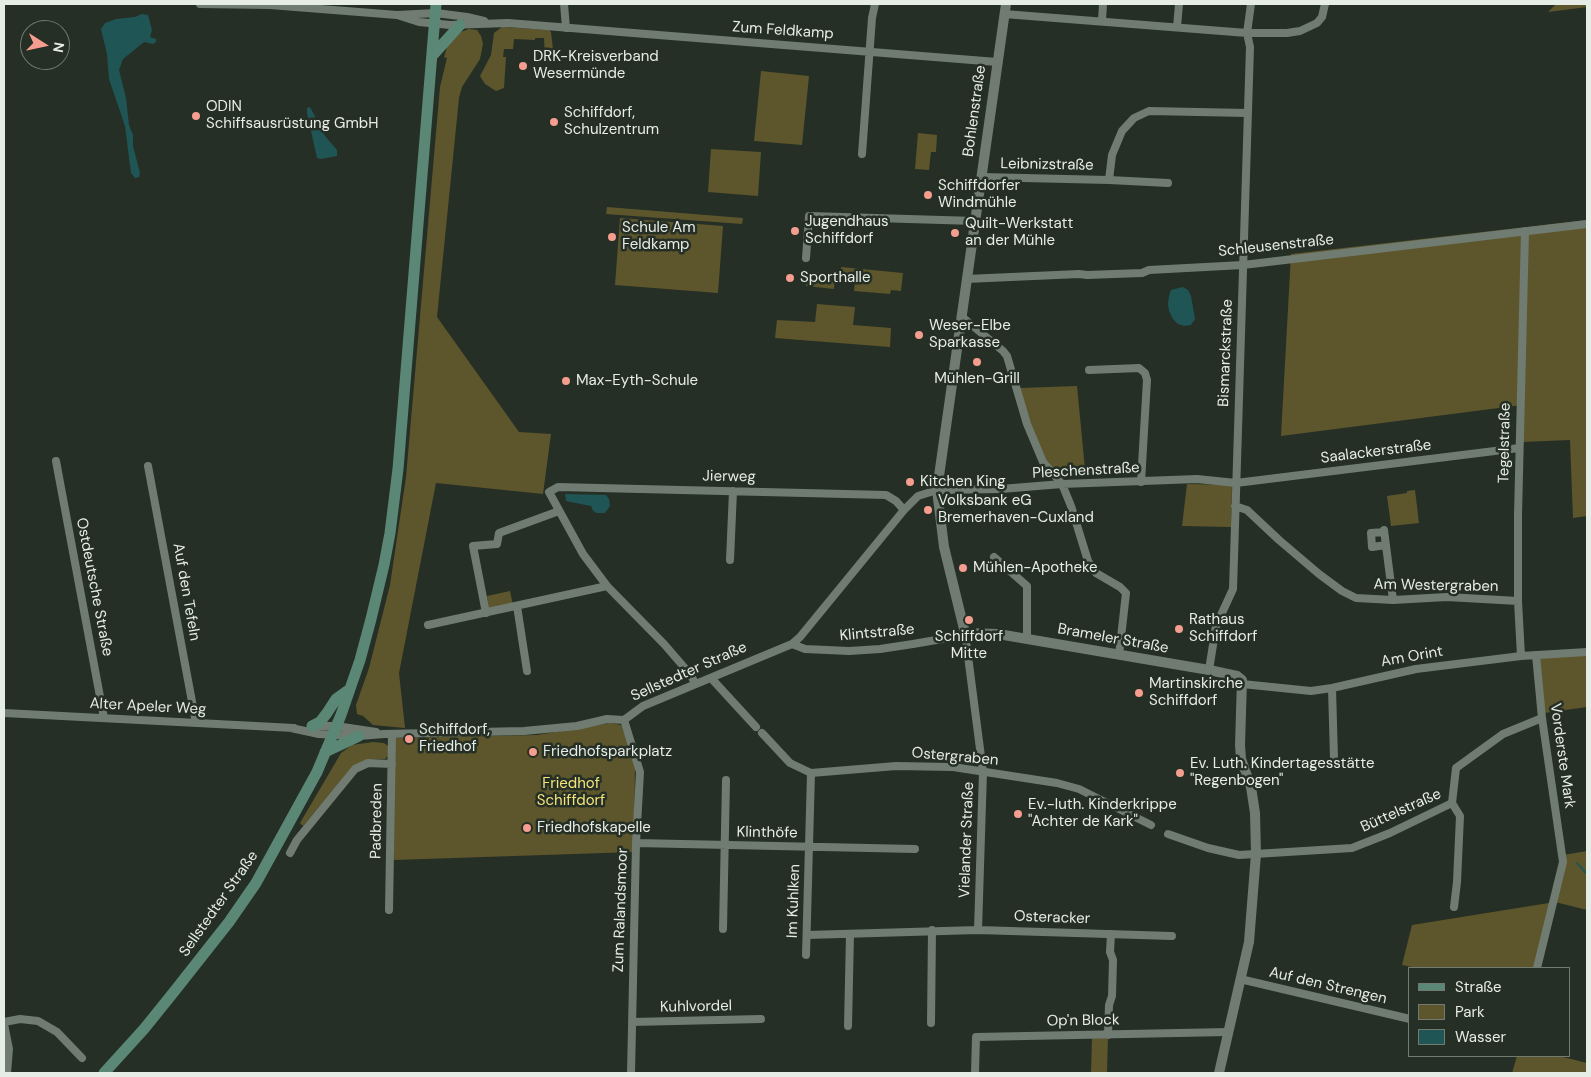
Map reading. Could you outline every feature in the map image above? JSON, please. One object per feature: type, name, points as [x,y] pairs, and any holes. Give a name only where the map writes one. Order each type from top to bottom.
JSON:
[{"type":"main road","points":[[334,731],[350,689],[371,620],[390,533],[402,429],[436,13]]},
{"type":"main road","points":[[432,56],[460,25]]},
{"type":"main road","points":[[312,726],[324,718],[336,699],[350,689]]},
{"type":"main road","name":"Sellstedter Straße","points":[[104,1073],[144,1029],[229,922],[256,883],[304,797],[334,731]]},
{"type":"main road","points":[[326,752],[359,736]]},
{"type":"street","points":[[200,4],[270,5],[398,15],[419,22],[436,13]]},
{"type":"street","points":[[564,4],[566,28]]},
{"type":"street","points":[[862,154],[872,18],[875,4]]},
{"type":"street","points":[[1102,21],[1103,4]]},
{"type":"street","points":[[1177,26],[1179,4]]},
{"type":"street","name":"Bismarckstraße","points":[[1209,670],[1216,626],[1233,589],[1250,47],[1248,33],[1251,4]]},
{"type":"street","points":[[1005,9],[1102,21],[1248,33],[1287,33],[1300,31],[1317,22],[1322,18],[1325,4]]},
{"type":"street","name":"Bohlenstraße","points":[[937,490],[1005,9]]},
{"type":"street","name":"Zum Feldkamp","points":[[436,13],[467,17],[489,23]]},
{"type":"street","name":"Zum Feldkamp","points":[[436,13],[460,25],[489,23],[566,28],[998,62]]},
{"type":"street","name":"Leibnizstraße","points":[[981,178],[1109,180],[1112,155],[1122,131],[1134,118],[1149,110],[1247,113]]},
{"type":"street","points":[[1109,180],[1168,183]]},
{"type":"street","points":[[806,258],[809,216],[975,221]]},
{"type":"street","name":"Schleusenstraße","points":[[966,279],[1142,273],[1149,270],[1243,264],[1587,224]]},
{"type":"street","name":"Tegelstraße","points":[[1521,656],[1518,602],[1519,448],[1526,231]]},
{"type":"street","points":[[961,316],[1007,356],[1027,424],[1043,462],[1062,484],[1088,561],[1096,573],[1126,593],[1119,655]]},
{"type":"street","points":[[1089,370],[1139,368],[1145,373],[1147,380],[1142,482]]},
{"type":"street","name":"Saalackerstraße","points":[[1236,483],[1519,448]]},
{"type":"street","name":"Ostdeutsche Straße","points":[[56,461],[104,718]]},
{"type":"street","name":"Auf den Tefeln","points":[[148,466],[196,723]]},
{"type":"street","name":"Pleschenstraße","points":[[937,490],[1001,489],[1062,484],[1197,479],[1236,483]]},
{"type":"street","name":"Jierweg","points":[[559,512],[549,492],[558,486],[886,495],[896,501],[904,510]]},
{"type":"street","points":[[937,490],[944,547],[965,633]]},
{"type":"street","name":"Sellstedter Straße","points":[[334,731],[359,736],[524,731],[577,726],[607,719],[624,720],[643,706],[792,644],[800,637],[904,510],[918,496],[937,490]]},
{"type":"street","points":[[730,560],[733,491]]},
{"type":"street","name":"Am Westergraben","points":[[1235,506],[1247,510],[1320,574],[1342,591],[1356,598],[1393,600],[1447,597],[1518,602]]},
{"type":"street","points":[[486,613],[473,546],[497,544],[499,533],[559,512],[583,554],[608,586],[690,674],[695,684]]},
{"type":"street","points":[[1386,545],[1372,547],[1371,534],[1384,531],[1386,545],[1393,600]]},
{"type":"street","points":[[994,557],[1027,586],[1027,639]]},
{"type":"street","points":[[428,625],[608,586]]},
{"type":"street","points":[[517,606],[527,671]]},
{"type":"street","name":"Brameler Straße","points":[[965,633],[998,634],[1209,670],[1237,676],[1242,680],[1242,684]]},
{"type":"street","name":"Klintstraße","points":[[792,644],[806,649],[849,651],[913,644],[965,633]]},
{"type":"street","name":"Vielander Straße","points":[[965,633],[983,772],[978,930]]},
{"type":"street","name":"Am Orint","points":[[1242,684],[1311,691],[1332,688],[1416,668],[1521,656],[1587,652]]},
{"type":"street","name":"Vorderste Mark","points":[[1536,655],[1542,718],[1563,862],[1537,967]]},
{"type":"street","points":[[711,678],[756,727]]},
{"type":"street","points":[[1219,1073],[1249,942],[1256,854],[1255,813],[1251,787],[1240,746],[1242,684]]},
{"type":"street","points":[[1332,688],[1334,758]]},
{"type":"street","name":"Alter Apeler Weg","points":[[4,713],[334,731]]},
{"type":"street","name":"Büttelstraße","points":[[1256,854],[1292,850],[1352,848],[1390,833],[1452,804],[1456,768],[1503,734],[1542,718]]},
{"type":"street","name":"Zum Ralandsmoor","points":[[624,720],[640,772],[636,843],[630,1073]]},
{"type":"street","name":"Alter Apeler Weg","points":[[291,728],[312,726],[334,731]]},
{"type":"street","name":"Sellstedter Straße","points":[[334,731],[356,728],[388,734]]},
{"type":"street","points":[[762,733],[790,763],[811,773]]},
{"type":"street","name":"Padbreden","points":[[388,734],[392,764],[389,910]]},
{"type":"street","points":[[290,853],[297,840],[355,769],[368,763],[392,764]]},
{"type":"street","name":"Ostergraben","points":[[811,773],[896,766],[953,767],[1057,783],[1079,789],[1151,825]]},
{"type":"street","name":"Im Kuhlken","points":[[806,955],[811,773]]},
{"type":"street","name":"Klinthöfe","points":[[723,929],[726,780]]},
{"type":"street","points":[[1452,804],[1460,816],[1458,882],[1454,907]]},
{"type":"street","points":[[1168,834],[1208,848],[1239,855],[1256,854]]},
{"type":"street","name":"Klinthöfe","points":[[636,843],[809,848]]},
{"type":"street","name":"Im Kuhlken","points":[[809,848],[915,850]]},
{"type":"street","points":[[931,1023],[932,930]]},
{"type":"street","name":"Osteracker","points":[[807,935],[978,930],[1172,936]]},
{"type":"street","points":[[848,1026],[850,934]]},
{"type":"street","points":[[1108,1035],[1109,1005],[1112,996],[1113,960],[1110,952],[1111,934]]},
{"type":"street","name":"Auf den Strengen","points":[[1240,980],[1408,1019]]},
{"type":"street","points":[[7,1073],[9,1050],[4,1023],[20,1019],[38,1021],[57,1032],[82,1058]]},
{"type":"street","name":"Kuhlvordel","points":[[632,1022],[761,1019]]},
{"type":"street","name":"Op'n Block","points":[[974,1073],[976,1036],[1228,1032]]},
{"type":"green space","points":[[1556,4],[1587,4],[1587,7],[1548,12]]},
{"type":"green space","points":[[502,27],[549,30],[551,32],[554,58],[545,57],[544,38],[535,38],[535,40],[514,39],[513,49],[504,49],[503,57],[506,57],[504,88],[496,91],[485,84],[480,76],[491,55],[494,33]]},
{"type":"green space","points":[[469,29],[477,30],[483,44],[480,59],[462,87],[459,98],[437,317],[519,432],[551,434],[543,494],[436,483],[399,673],[405,728],[373,725],[363,716],[357,714],[356,705],[369,668],[390,585],[406,477],[440,87],[447,58],[444,57],[447,47],[461,32]]},
{"type":"green space","points":[[761,71],[809,76],[802,145],[754,141]]},
{"type":"green space","points":[[918,133],[937,135],[936,152],[931,152],[929,170],[915,169]]},
{"type":"green space","points":[[711,149],[761,152],[758,196],[708,192]]},
{"type":"green space","points":[[607,207],[743,218],[742,224],[606,214]]},
{"type":"green space","points":[[620,218],[723,226],[718,293],[615,285]]},
{"type":"green space","points":[[1587,220],[1587,516],[1573,518],[1570,440],[1522,442],[1522,405],[1281,436],[1291,254]]},
{"type":"green space","points":[[841,267],[903,273],[901,291],[891,290],[890,294],[854,291],[855,280],[840,279]]},
{"type":"green space","points":[[807,272],[835,274],[834,289],[806,286]]},
{"type":"green space","points":[[817,304],[855,307],[853,325],[891,328],[890,347],[775,338],[777,320],[815,322]]},
{"type":"green space","points":[[1077,386],[1085,469],[1058,476],[1046,460],[1029,422],[1020,388]]},
{"type":"green space","points":[[1187,484],[1232,485],[1231,527],[1182,526]]},
{"type":"green space","points":[[1415,490],[1419,523],[1391,526],[1387,496]]},
{"type":"green space","points":[[510,591],[513,605],[489,609],[487,596]]},
{"type":"green space","points":[[1587,651],[1587,707],[1544,713],[1537,653]]},
{"type":"green space","name":"Friedhof Schiffdorf","points":[[610,723],[621,725],[635,764],[634,852],[394,860],[394,738],[537,735]]},
{"type":"green space","points":[[373,742],[384,743],[388,746],[388,756],[385,759],[369,759],[353,766],[303,826],[300,823],[341,753],[352,745]]},
{"type":"green space","points":[[1587,851],[1587,910],[1555,902],[1563,855]]},
{"type":"green space","points":[[1555,902],[1539,967],[1412,967],[1402,965],[1412,925]]},
{"type":"green space","points":[[1108,1037],[1107,1073],[1091,1073],[1092,1038]]},
{"type":"green space","points":[[1517,1057],[1563,1057],[1587,1063],[1587,1073],[1512,1073]]},
{"type":"water","points":[[142,14],[148,15],[152,30],[150,37],[156,39],[156,42],[153,44],[144,42],[123,59],[119,70],[140,173],[139,177],[135,178],[131,173],[125,126],[109,79],[107,54],[101,29],[105,23]]},
{"type":"water","points":[[310,107],[325,136],[337,150],[337,156],[317,158],[307,113],[307,108]]},
{"type":"water","points":[[1183,287],[1188,290],[1191,296],[1195,319],[1191,325],[1184,326],[1178,324],[1173,319],[1168,304],[1171,290]]},
{"type":"water","points":[[565,494],[606,495],[610,506],[605,513],[597,513],[593,511],[591,506],[566,501]]},
{"type":"waterway","points":[[1577,863],[1587,874]]},
{"type":"place","name":"DRK-Kreisverband Wesermünde","points":[[523,66]]},
{"type":"place","name":"ODIN Schiffsausrüstung GmbH","points":[[196,116]]},
{"type":"place","name":"Schiffdorf, Schulzentrum","points":[[554,122]]},
{"type":"place","name":"Schiffdorfer Windmühle","points":[[928,195]]},
{"type":"place","name":"Jugendhaus Schiffdorf","points":[[795,231]]},
{"type":"place","name":"Quilt-Werkstatt an der Mühle","points":[[955,233]]},
{"type":"place","name":"Schule Am Feldkamp","points":[[612,237]]},
{"type":"place","name":"Sporthalle","points":[[790,278]]},
{"type":"place","name":"Weser-Elbe Sparkasse","points":[[919,335]]},
{"type":"place","name":"Mühlen-Grill","points":[[977,362]]},
{"type":"place","name":"Max-Eyth-Schule","points":[[566,381]]},
{"type":"place","name":"Kitchen King","points":[[910,482]]},
{"type":"place","name":"Volksbank eG Bremerhaven-Cuxland","points":[[928,510]]},
{"type":"place","name":"Mühlen-Apotheke","points":[[963,568]]},
{"type":"place","name":"Schiffdorf Mitte","points":[[969,620]]},
{"type":"place","name":"Rathaus Schiffdorf","points":[[1179,629]]},
{"type":"place","name":"Martinskirche Schiffdorf","points":[[1139,693]]},
{"type":"place","name":"Schiffdorf, Friedhof","points":[[409,739]]},
{"type":"place","name":"Friedhofsparkplatz","points":[[533,752]]},
{"type":"place","name":"Ev. Luth. Kindertagesstätte \"Regenbogen\"","points":[[1180,773]]},
{"type":"place","name":"Ev.-luth. Kinderkrippe \"Achter de Kark\"","points":[[1018,814]]},
{"type":"place","name":"Friedhofskapelle","points":[[527,828]]}]
